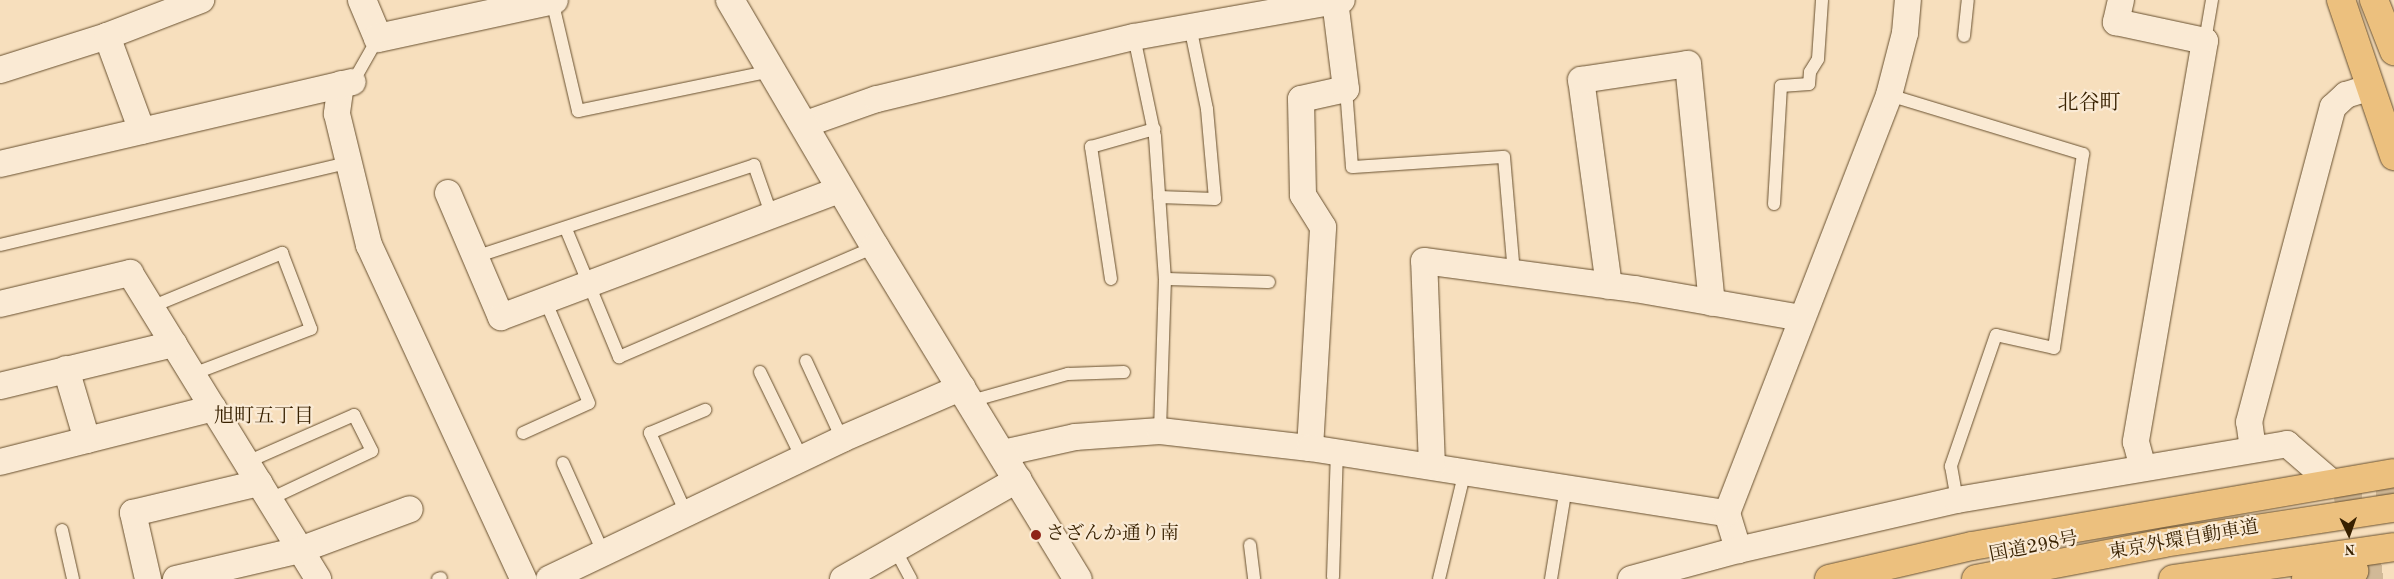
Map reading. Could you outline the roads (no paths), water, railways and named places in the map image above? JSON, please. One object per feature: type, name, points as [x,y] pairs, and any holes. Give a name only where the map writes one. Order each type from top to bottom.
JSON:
[{"type":"highway","points":[[2341,0],[2394,156]]},
{"type":"highway","points":[[2374,0],[2394,51]]},
{"type":"highway","points":[[1828,579],[1972,546],[2333,490],[2394,473]]},
{"type":"highway","name":"国道298号","points":[[1883,579],[2333,490]]},
{"type":"highway","name":"東京外環自動車道","points":[[1976,579],[2174,542],[2394,508]]},
{"type":"highway","name":"東京外環自動車道","points":[[2174,579],[2394,547]]},
{"type":"highway","points":[[2306,579],[2354,572]]},
{"type":"street","points":[[0,70],[107,36],[201,0]]},
{"type":"street","points":[[362,0],[378,38],[553,0]]},
{"type":"street","points":[[730,0],[875,247],[1003,453],[1078,579]]},
{"type":"street","points":[[803,125],[877,99],[1134,37],[1339,0],[1346,89],[1301,99],[1303,195],[1323,227],[1310,448]]},
{"type":"street","points":[[1738,550],[1727,512],[1889,95],[1905,34],[1908,0]]},
{"type":"street","points":[[2121,0],[2116,22],[2205,41],[2136,442],[2143,468]]},
{"type":"street","points":[[107,36],[142,131]]},
{"type":"street","points":[[1609,286],[1582,80],[1688,64],[1712,303]]},
{"type":"street","points":[[0,164],[347,83]]},
{"type":"street","points":[[347,83],[337,114],[347,163],[369,245],[523,579]]},
{"type":"street","points":[[2253,449],[2249,422],[2333,106],[2346,96],[2370,87]]},
{"type":"street","points":[[448,193],[501,317],[841,190]]},
{"type":"street","points":[[1432,466],[1424,261],[1609,286],[1802,318]]},
{"type":"street","points":[[0,304],[130,273],[318,579]]},
{"type":"street","points":[[0,386],[174,344]]},
{"type":"street","points":[[66,370],[87,440]]},
{"type":"street","points":[[549,579],[842,439],[966,394]]},
{"type":"street","points":[[0,462],[213,408]]},
{"type":"street","points":[[1003,453],[1075,437],[1160,431],[1310,448],[1727,512]]},
{"type":"street","points":[[1631,579],[1738,550],[1956,500],[2287,444],[2333,490]]},
{"type":"street","points":[[843,579],[896,551],[1018,479]]},
{"type":"street","points":[[148,579],[133,513],[259,481]]},
{"type":"street","points":[[176,579],[300,550],[410,508]]},
{"type":"lane","points":[[553,0],[578,112],[772,71]]},
{"type":"lane","points":[[1774,204],[1781,86],[1809,84],[1810,72],[1818,59],[1822,0]]},
{"type":"lane","points":[[1964,36],[1968,0]]},
{"type":"lane","points":[[2205,41],[2212,0]]},
{"type":"lane","points":[[1159,197],[1215,199],[1207,109],[1190,26]]},
{"type":"lane","points":[[1134,37],[1154,128],[1165,280],[1160,431]]},
{"type":"lane","points":[[347,83],[378,38]]},
{"type":"lane","points":[[1346,89],[1352,167],[1504,157],[1514,273]]},
{"type":"lane","points":[[1889,95],[2083,154],[2054,348],[1996,336],[1950,466],[1956,500]]},
{"type":"lane","points":[[1111,279],[1090,147],[1154,128]]},
{"type":"lane","points":[[0,245],[347,163]]},
{"type":"lane","points":[[476,257],[566,229],[754,165],[772,216]]},
{"type":"lane","points":[[566,229],[587,285],[619,357],[875,247]]},
{"type":"lane","points":[[151,307],[282,254],[311,329],[192,374]]},
{"type":"lane","points":[[1165,280],[1269,282]]},
{"type":"lane","points":[[523,433],[588,403],[545,300]]},
{"type":"lane","points":[[806,361],[842,439]]},
{"type":"lane","points":[[760,372],[802,458]]},
{"type":"lane","points":[[966,394],[1068,374],[1124,372]]},
{"type":"lane","points":[[686,513],[650,433],[705,410]]},
{"type":"lane","points":[[354,415],[372,451],[259,481],[354,415]]},
{"type":"lane","points":[[1332,577],[1337,452]]},
{"type":"lane","points":[[563,463],[603,552]]},
{"type":"lane","points":[[1439,579],[1465,471]]},
{"type":"lane","points":[[1551,579],[1566,487]]},
{"type":"lane","points":[[62,530],[72,579]]},
{"type":"lane","points":[[1250,545],[1254,579]]},
{"type":"lane","points":[[896,551],[911,579]]},
{"type":"tunnel","points":[[2334,498],[2394,490]]},
{"type":"tunnel","points":[[2354,571],[2394,566]]},
{"type":"place","name":"さざんか通り南","points":[[1036,535]]},
{"type":"district","name":"北谷町","points":[[2089,104]]},
{"type":"district","name":"旭町五丁目","points":[[264,417]]}]
